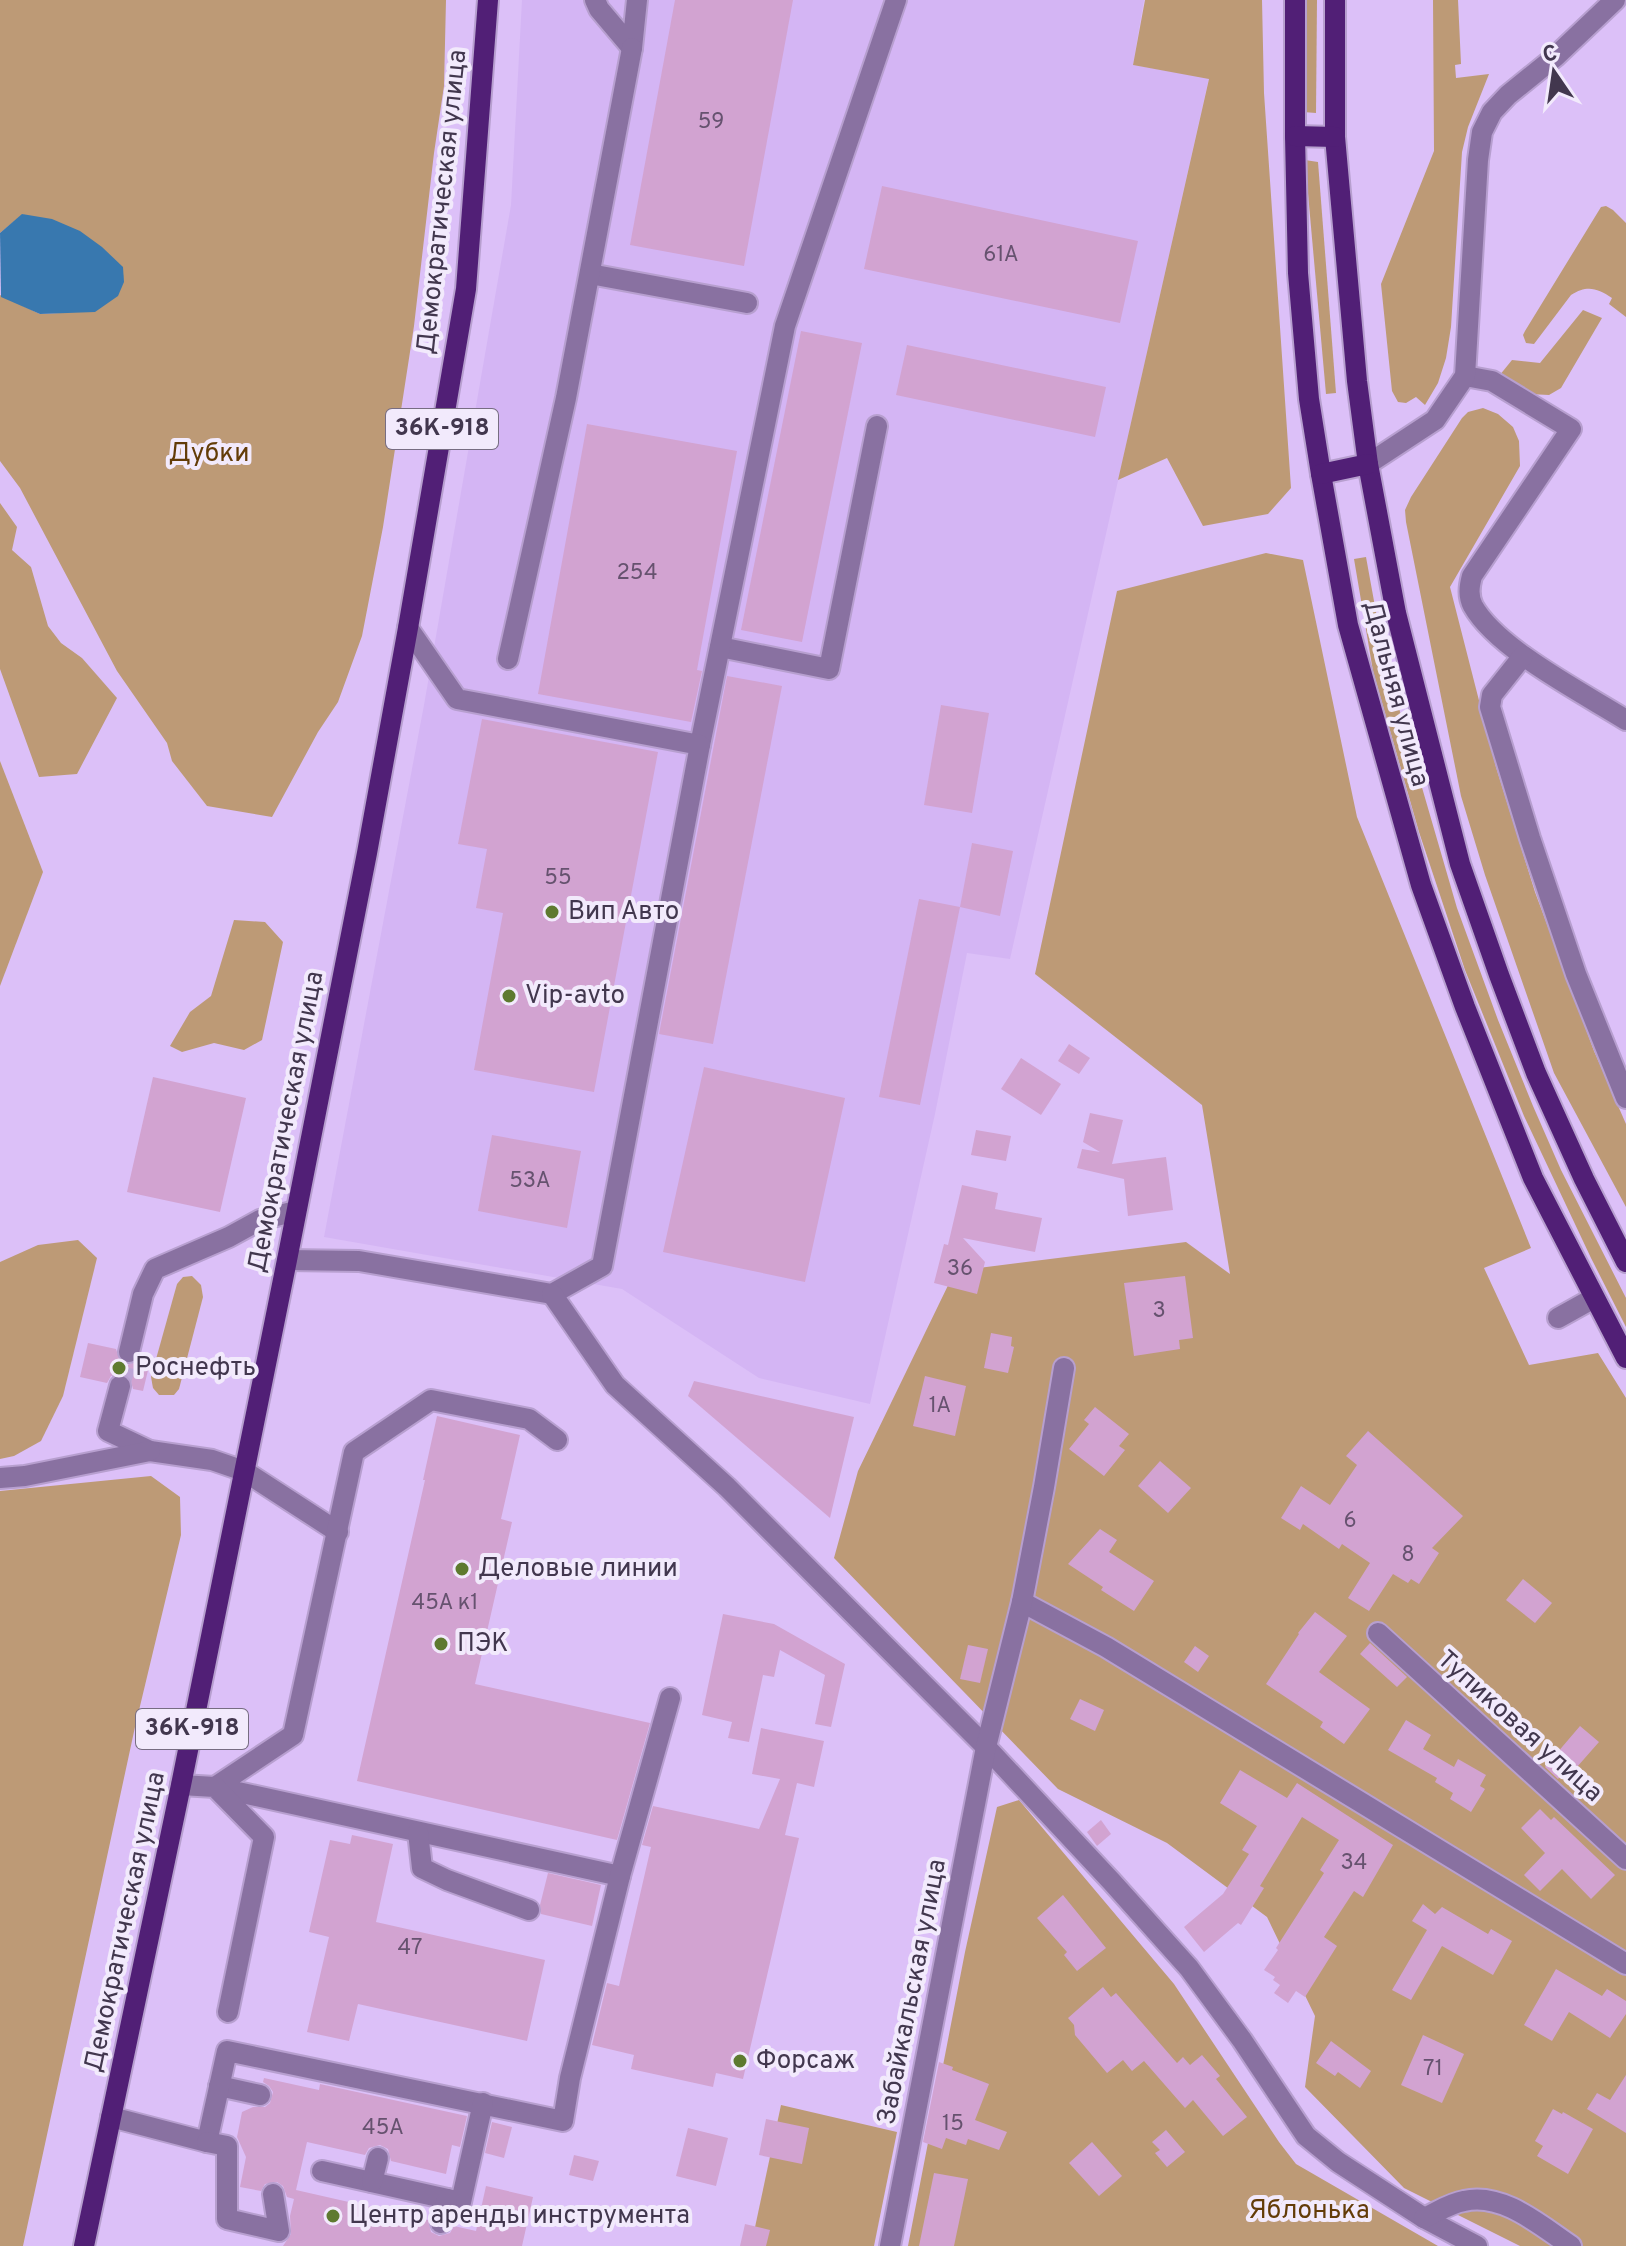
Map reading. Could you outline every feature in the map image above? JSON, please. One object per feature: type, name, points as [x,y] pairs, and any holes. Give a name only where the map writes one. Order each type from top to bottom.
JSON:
[{"type":"main road","name":"Демократическая улица","points":[[85,2246],[287,1260],[408,628],[466,289],[488,0]]},
{"type":"main road","name":"Дальняя улица","points":[[1295,0],[1298,273],[1309,399],[1348,625],[1421,885],[1465,1007],[1533,1178],[1626,1358]]},
{"type":"main road","name":"Дальняя улица","points":[[1335,0],[1335,137],[1355,365],[1368,464],[1396,613],[1460,864],[1536,1073],[1626,1262]]},
{"type":"main road","points":[[1295,136],[1335,137]]},
{"type":"main road","points":[[1321,474],[1368,464]]},
{"type":"street","points":[[595,0],[632,48]]},
{"type":"street","points":[[508,659],[566,398],[632,48],[637,0]]},
{"type":"street","points":[[287,1260],[359,1261],[552,1294],[602,1266],[700,745],[785,326],[896,0]]},
{"type":"street","points":[[1368,464],[1435,420],[1465,376],[1478,160],[1482,132],[1492,112],[1615,0],[1626,11]]},
{"type":"street","points":[[590,274],[747,303]]},
{"type":"street","points":[[1465,376],[1492,381],[1571,429],[1472,576],[1468,590],[1473,605],[1499,637],[1523,656],[1626,720]]},
{"type":"street","points":[[720,647],[829,669],[877,426]]},
{"type":"street","points":[[408,628],[457,699],[700,745]]},
{"type":"street","points":[[1523,656],[1492,695],[1490,707],[1576,974],[1626,1098]]},
{"type":"street","points":[[129,1352],[143,1294],[155,1269],[260,1220],[296,1211]]},
{"type":"street","points":[[552,1294],[615,1385],[727,1487],[986,1747],[1112,1882],[1189,1968],[1306,2136],[1338,2162],[1424,2218],[1477,2246]]},
{"type":"street","points":[[1558,1318],[1594,1298]]},
{"type":"street","name":"Забайкальская улица","points":[[890,2246],[986,1747],[1022,1602],[1064,1368]]},
{"type":"street","points":[[120,1386],[108,1431],[150,1451],[212,1460],[244,1471],[338,1532]]},
{"type":"street","points":[[215,1787],[293,1735],[354,1452],[431,1400],[529,1419],[557,1440]]},
{"type":"street","points":[[0,1478],[25,1476],[150,1451]]},
{"type":"street","points":[[1022,1602],[1106,1647],[1626,1964]]},
{"type":"street","name":"Тупиковая улица","points":[[1378,1633],[1626,1859]]},
{"type":"street","points":[[207,2142],[227,2051],[563,2121],[570,2078],[620,1876],[670,1698]]},
{"type":"street","points":[[181,1785],[215,1787],[620,1876]]},
{"type":"street","points":[[215,1787],[264,1837],[228,2012]]},
{"type":"street","points":[[418,1832],[422,1868],[529,1910]]},
{"type":"street","points":[[219,2086],[260,2095]]},
{"type":"street","points":[[322,2171],[461,2202],[483,2103]]},
{"type":"street","points":[[111,2117],[227,2146],[227,2219],[279,2231],[273,2194]]},
{"type":"street","points":[[372,2182],[378,2158]]},
{"type":"street","points":[[441,2223],[447,2199]]},
{"type":"street","points":[[1424,2218],[1464,2201],[1483,2200],[1521,2213],[1571,2246]]},
{"type":"shaded area","points":[[522,0],[1144,0],[1133,65],[1209,78],[1010,959],[967,953],[935,1114],[870,1404],[759,1378],[622,1289],[324,1237],[424,705],[511,205]]},
{"type":"green space","name":"Дубки","points":[[0,0],[446,0],[444,86],[414,326],[383,527],[362,636],[338,702],[318,732],[272,817],[207,806],[172,761],[167,743],[117,671],[20,488],[0,461],[0,295],[40,314],[60,313],[23,214],[0,233]]},
{"type":"green space","points":[[1145,0],[1262,0],[1264,93],[1291,488],[1268,514],[1203,526],[1167,458],[1118,480],[1209,79],[1133,65]]},
{"type":"green space","points":[[1303,0],[1317,0],[1316,113],[1303,112]]},
{"type":"green space","points":[[1433,0],[1458,0],[1461,64],[1455,65],[1456,78],[1489,74],[1468,127],[1462,152],[1451,327],[1438,383],[1425,405],[1416,397],[1406,403],[1398,402],[1392,391],[1381,284],[1434,151]]},
{"type":"green space","points":[[1305,160],[1318,162],[1336,393],[1326,394]]},
{"type":"green space","points":[[1606,206],[1626,223],[1626,317],[1609,304],[1612,298],[1597,290],[1582,290],[1571,295],[1534,344],[1526,343],[1525,331],[1601,207]]},
{"type":"green space","points":[[1583,310],[1602,318],[1561,388],[1549,395],[1529,394],[1499,376],[1512,360],[1540,363]]},
{"type":"green space","points":[[1483,408],[1498,414],[1513,427],[1519,441],[1520,466],[1450,587],[1496,767],[1535,892],[1594,1051],[1626,1124],[1626,1207],[1554,1073],[1485,875],[1461,796],[1406,522],[1405,510],[1411,497],[1462,418],[1468,412]]},
{"type":"green space","points":[[0,503],[17,527],[12,550],[31,567],[48,626],[61,643],[82,658],[117,698],[77,774],[39,777],[0,669]]},
{"type":"green space","points":[[1266,553],[1303,560],[1357,817],[1531,1248],[1484,1268],[1529,1365],[1598,1353],[1626,1398],[1626,2246],[1520,2246],[1404,2188],[1305,2087],[1315,2016],[1267,1917],[1167,1843],[1058,1789],[834,1558],[858,1471],[955,1271],[1186,1242],[1230,1274],[1202,1105],[1035,974],[1117,591]]},
{"type":"green space","points":[[1366,557],[1396,698],[1457,908],[1533,1106],[1561,1170],[1626,1298],[1626,1327],[1524,1116],[1465,970],[1419,832],[1373,671],[1354,559]]},
{"type":"green space","points":[[0,761],[43,872],[0,986]]},
{"type":"green space","points":[[234,920],[265,922],[283,942],[262,1040],[244,1050],[214,1043],[182,1052],[170,1046],[190,1012],[211,996]]},
{"type":"green space","points":[[78,1240],[97,1258],[63,1396],[41,1441],[14,1456],[0,1459],[0,1262],[38,1245]]},
{"type":"green space","points":[[192,1276],[201,1285],[203,1297],[179,1389],[174,1395],[159,1395],[153,1388],[151,1377],[177,1284],[183,1277]]},
{"type":"green space","points":[[151,1476],[180,1497],[181,1535],[135,1727],[23,2246],[0,2246],[0,1491]]},
{"type":"green space","name":"Яблонька","points":[[1019,1800],[1174,1984],[1296,2164],[1438,2246],[908,2246],[965,1952],[997,1807]]},
{"type":"green space","points":[[781,2105],[897,2132],[874,2246],[751,2246]]},
{"type":"water","points":[[22,214],[52,219],[80,231],[102,247],[123,267],[124,282],[118,296],[95,312],[40,314],[1,297],[0,233]]},
{"type":"building","points":[[675,0],[793,0],[744,266],[630,245]]},
{"type":"building","points":[[882,186],[1138,241],[1120,323],[864,269]]},
{"type":"building","points":[[801,331],[862,343],[802,642],[741,630]]},
{"type":"building","points":[[907,345],[1106,387],[1095,437],[896,395]]},
{"type":"building","points":[[587,424],[737,451],[697,670],[702,671],[691,722],[538,694]]},
{"type":"building","points":[[727,676],[782,686],[713,1044],[659,1034]]},
{"type":"building","points":[[941,705],[989,713],[972,813],[924,805]]},
{"type":"building","points":[[482,719],[658,752],[594,1092],[474,1070],[503,913],[476,908],[487,849],[458,844]]},
{"type":"building","points":[[972,843],[1013,851],[1000,916],[960,907]]},
{"type":"building","points":[[919,899],[960,907],[920,1105],[879,1097]]},
{"type":"building","points":[[1069,1044],[1090,1058],[1079,1074],[1058,1061]]},
{"type":"building","points":[[1021,1058],[1061,1084],[1041,1115],[1001,1089]]},
{"type":"building","points":[[704,1067],[845,1098],[805,1282],[663,1252]]},
{"type":"building","points":[[153,1077],[246,1098],[220,1212],[127,1192]]},
{"type":"building","points":[[1090,1113],[1123,1120],[1112,1164],[1166,1157],[1173,1210],[1128,1216],[1124,1179],[1077,1168],[1082,1149],[1100,1152],[1083,1142]]},
{"type":"building","points":[[976,1130],[1011,1136],[1006,1161],[971,1155]]},
{"type":"building","points":[[492,1135],[581,1151],[567,1228],[478,1211]]},
{"type":"building","points":[[962,1185],[998,1193],[995,1209],[1042,1218],[1035,1252],[963,1238],[985,1262],[977,1294],[934,1283],[944,1244],[948,1245]]},
{"type":"building","points":[[1185,1276],[1193,1338],[1179,1340],[1180,1349],[1134,1356],[1124,1283]]},
{"type":"building","points":[[991,1333],[1012,1337],[1011,1346],[1014,1347],[1008,1373],[984,1368]]},
{"type":"building","points":[[88,1343],[116,1349],[120,1361],[127,1365],[138,1361],[142,1355],[151,1358],[143,1391],[133,1389],[130,1377],[123,1373],[111,1376],[107,1383],[80,1377]]},
{"type":"building","points":[[925,1376],[966,1386],[955,1436],[913,1426]]},
{"type":"building","points":[[694,1381],[854,1417],[830,1518],[688,1396]]},
{"type":"building","points":[[1095,1407],[1129,1434],[1119,1446],[1125,1450],[1104,1476],[1069,1449],[1089,1424],[1084,1420]]},
{"type":"building","points":[[437,1416],[520,1435],[501,1519],[512,1522],[475,1684],[650,1723],[617,1840],[357,1781]]},
{"type":"building","points":[[1368,1431],[1463,1516],[1432,1548],[1439,1553],[1419,1584],[1411,1579],[1408,1583],[1393,1574],[1369,1611],[1348,1598],[1370,1563],[1342,1544],[1339,1549],[1303,1524],[1300,1530],[1281,1518],[1301,1486],[1330,1505],[1357,1465],[1346,1456]]},
{"type":"building","points":[[1160,1461],[1191,1488],[1168,1513],[1138,1486]]},
{"type":"building","points":[[1100,1529],[1117,1540],[1109,1552],[1154,1581],[1134,1611],[1068,1564]]},
{"type":"building","points":[[1523,1579],[1552,1603],[1535,1623],[1506,1600]]},
{"type":"building","points":[[1315,1612],[1347,1636],[1319,1672],[1370,1709],[1344,1744],[1320,1727],[1323,1722],[1266,1684]]},
{"type":"building","points":[[723,1614],[774,1624],[845,1664],[831,1727],[815,1724],[825,1675],[780,1650],[774,1677],[763,1675],[749,1742],[728,1738],[732,1722],[702,1715]]},
{"type":"building","points":[[1370,1643],[1407,1677],[1397,1687],[1360,1654]]},
{"type":"building","points":[[968,1645],[988,1649],[980,1683],[960,1679]]},
{"type":"building","points":[[1195,1646],[1209,1656],[1198,1672],[1184,1662]]},
{"type":"building","points":[[1080,1699],[1104,1710],[1095,1731],[1070,1719]]},
{"type":"building","points":[[1406,1720],[1431,1735],[1423,1749],[1454,1767],[1458,1759],[1486,1775],[1480,1786],[1485,1789],[1471,1812],[1450,1799],[1453,1793],[1435,1782],[1437,1778],[1388,1750]]},
{"type":"building","points":[[1580,1726],[1599,1742],[1577,1767],[1572,1763],[1558,1779],[1545,1767]]},
{"type":"building","points":[[761,1728],[824,1741],[814,1787],[797,1783],[785,1835],[799,1838],[743,2079],[716,2073],[713,2087],[631,2069],[634,2055],[592,2045],[607,1983],[619,1986],[651,1847],[642,1845],[653,1806],[759,1829],[780,1779],[752,1774]]},
{"type":"building","points":[[1240,1770],[1287,1798],[1297,1783],[1393,1845],[1363,1897],[1354,1891],[1324,1937],[1337,1946],[1305,1997],[1296,1991],[1288,2003],[1274,1993],[1280,1985],[1273,1980],[1275,1977],[1264,1970],[1324,1873],[1320,1870],[1339,1840],[1302,1817],[1260,1886],[1264,1888],[1241,1925],[1238,1923],[1204,1952],[1184,1927],[1223,1894],[1249,1854],[1242,1850],[1257,1826],[1220,1803]]},
{"type":"building","points":[[1540,1809],[1551,1820],[1554,1817],[1615,1875],[1591,1899],[1562,1869],[1540,1891],[1524,1875],[1545,1853],[1521,1828]]},
{"type":"building","points":[[1101,1820],[1111,1834],[1097,1846],[1087,1832]]},
{"type":"building","points":[[352,1835],[393,1844],[376,1922],[545,1960],[527,2041],[358,2004],[349,2041],[307,2032],[329,1937],[309,1932],[330,1840],[350,1844]]},
{"type":"building","points":[[548,1873],[601,1885],[592,1926],[541,1914],[540,1905]]},
{"type":"building","points":[[1063,1895],[1106,1948],[1077,1971],[1064,1955],[1067,1952],[1037,1918]]},
{"type":"building","points":[[1423,1904],[1435,1914],[1442,1907],[1488,1934],[1491,1929],[1512,1941],[1493,1975],[1442,1946],[1411,2000],[1392,1990],[1427,1930],[1412,1921]]},
{"type":"building","points":[[1556,1969],[1602,1996],[1607,1989],[1626,2001],[1626,2014],[1610,2038],[1569,2012],[1552,2041],[1524,2025]]},
{"type":"building","points":[[1103,1987],[1111,1997],[1116,1993],[1177,2063],[1183,2057],[1190,2065],[1202,2055],[1220,2076],[1216,2079],[1247,2117],[1223,2136],[1193,2100],[1185,2108],[1144,2061],[1132,2071],[1123,2060],[1107,2073],[1075,2035],[1074,2025],[1068,2018]]},
{"type":"building","points":[[1423,2035],[1464,2054],[1442,2103],[1401,2085]]},
{"type":"building","points":[[1331,2041],[1371,2071],[1360,2088],[1338,2072],[1335,2076],[1316,2063]]},
{"type":"building","points":[[939,2062],[989,2084],[975,2120],[1007,2132],[999,2150],[968,2139],[966,2145],[946,2138],[942,2149],[923,2142]]},
{"type":"building","points":[[1626,2075],[1626,2133],[1587,2109],[1597,2093],[1610,2100]]},
{"type":"building","points":[[264,2078],[319,2090],[320,2084],[467,2116],[460,2147],[452,2145],[446,2174],[391,2161],[388,2149],[380,2145],[369,2148],[365,2155],[307,2142],[296,2190],[428,2220],[431,2232],[439,2236],[450,2233],[454,2226],[476,2231],[486,2186],[533,2197],[522,2246],[283,2246],[291,2234],[290,2216],[294,2199],[287,2197],[283,2186],[277,2182],[265,2184],[261,2191],[240,2187],[246,2157],[237,2137],[242,2112],[270,2103],[273,2092],[263,2082]]},
{"type":"building","points":[[1553,2109],[1593,2129],[1568,2174],[1537,2156],[1543,2146],[1535,2141]]},
{"type":"building","points":[[766,2119],[809,2128],[802,2164],[759,2155]]},
{"type":"building","points":[[492,2122],[512,2127],[504,2158],[485,2153]]},
{"type":"building","points":[[688,2128],[728,2138],[716,2186],[676,2176]]},
{"type":"building","points":[[1166,2130],[1185,2152],[1167,2167],[1155,2153],[1160,2150],[1152,2142]]},
{"type":"building","points":[[1092,2142],[1122,2176],[1099,2196],[1069,2163]]},
{"type":"building","points":[[574,2155],[599,2161],[593,2181],[569,2175]]},
{"type":"building","points":[[934,2173],[968,2179],[954,2246],[919,2246]]},
{"type":"building","points":[[745,2224],[770,2230],[766,2246],[740,2246]]},
{"type":"tunnel","points":[[120,1386],[129,1352]]},
{"type":"place","name":"Вип Авто","points":[[552,912]]},
{"type":"place","name":"Vip-avto","points":[[509,996]]},
{"type":"place","name":"Роснефть","points":[[119,1368]]},
{"type":"place","name":"Деловые линии","points":[[462,1569]]},
{"type":"place","name":"ПЭК","points":[[441,1644]]},
{"type":"place","name":"Форсаж","points":[[740,2061]]},
{"type":"place","name":"Центр аренды инструмента","points":[[333,2216]]}]
